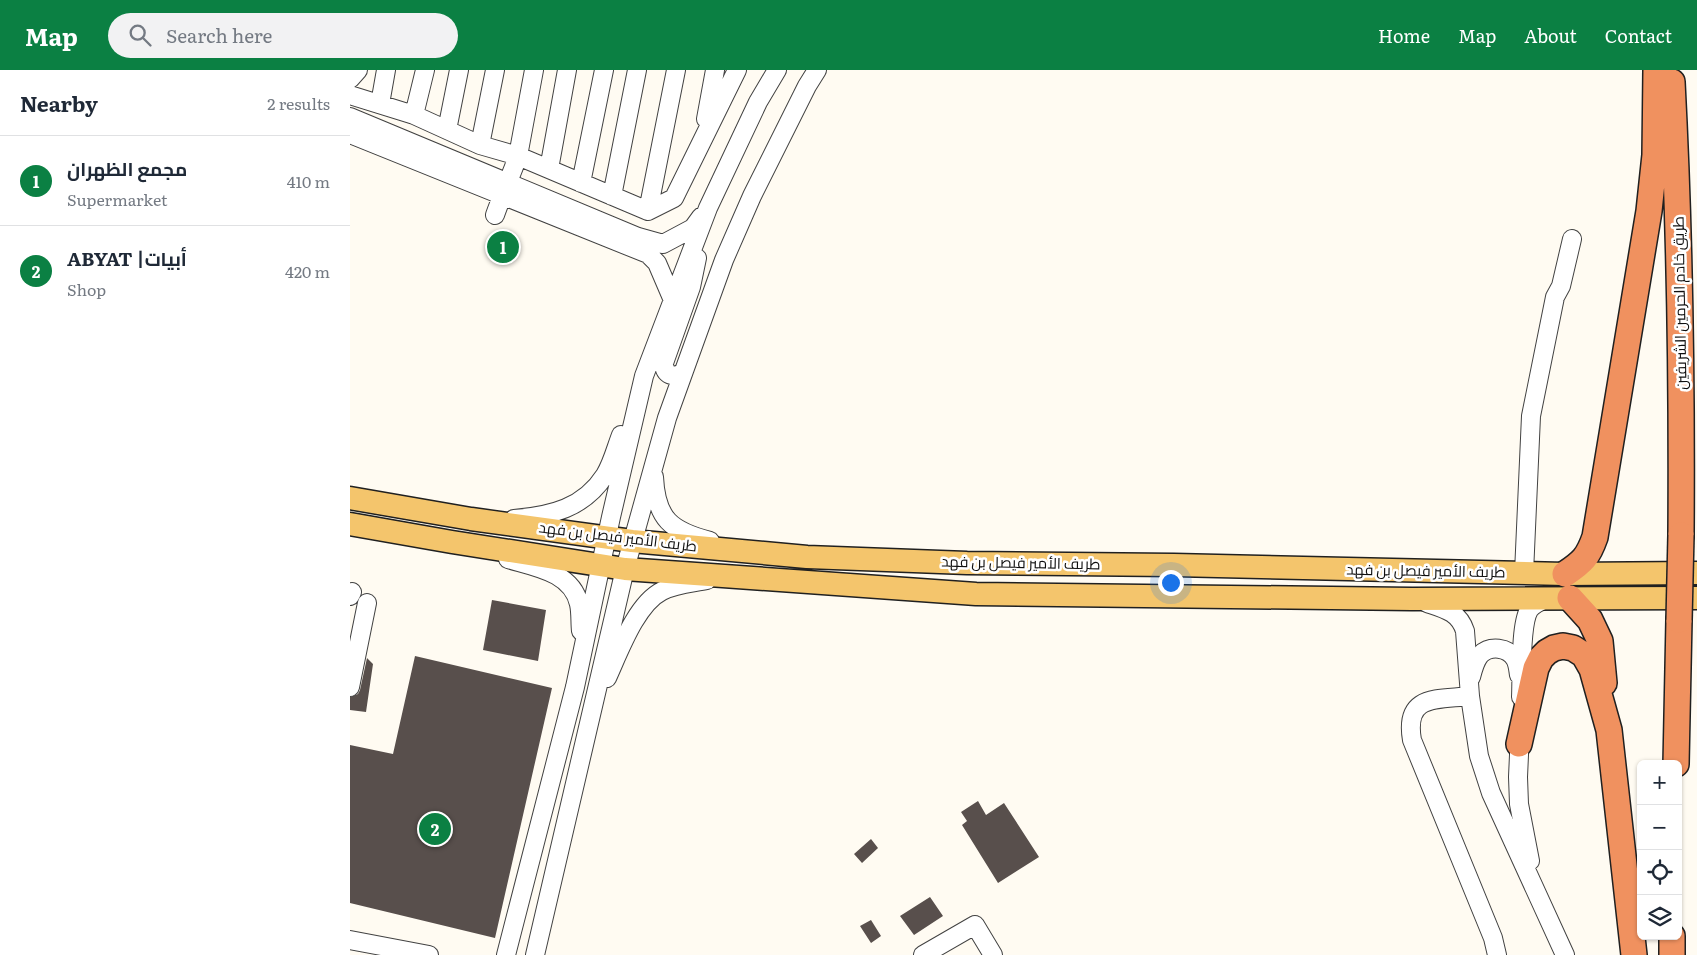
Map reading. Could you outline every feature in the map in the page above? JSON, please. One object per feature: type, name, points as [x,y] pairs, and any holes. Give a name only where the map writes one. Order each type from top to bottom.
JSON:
[{"type":"highway","points":[[1634,955],[1600,641],[1590,620],[1561,590],[1588,556],[1595,537],[1649,211],[1654,154],[1656,70]]},
{"type":"highway","name":"طريق خادم الحرمين الشريفين","points":[[1671,70],[1680,273],[1682,405],[1676,760]]},
{"type":"highway","points":[[1519,744],[1536,668],[1540,658],[1554,648],[1563,646],[1573,648],[1584,655],[1592,668],[1609,730]]},
{"type":"highway","points":[[1672,940],[1672,955]]},
{"type":"main road","name":"طريف الأمير فيصل بن فهد","points":[[350,498],[486,521],[607,538],[806,557],[968,563],[1524,573],[1561,590]]},
{"type":"main road","name":"طريف الأمير فيصل بن فهد","points":[[350,524],[625,569],[976,594],[1412,598],[1561,590],[1697,572]]},
{"type":"main road","points":[[976,594],[964,586],[963,580],[970,577],[1085,575],[1174,566]]},
{"type":"main road","points":[[1561,590],[1697,598]]},
{"type":"street","points":[[350,79],[358,70]]},
{"type":"street","points":[[380,104],[386,70]]},
{"type":"street","points":[[414,115],[425,70]]},
{"type":"street","points":[[447,130],[459,70]]},
{"type":"street","points":[[480,145],[495,70]]},
{"type":"street","points":[[495,215],[518,156],[534,70]]},
{"type":"street","points":[[549,169],[567,70]]},
{"type":"street","points":[[581,183],[604,70]]},
{"type":"street","points":[[612,196],[637,70]]},
{"type":"street","points":[[648,211],[676,70]]},
{"type":"street","points":[[702,140],[714,70]]},
{"type":"street","points":[[350,95],[414,115],[480,145],[518,156],[648,211],[674,198],[737,70]]},
{"type":"street","points":[[486,521],[538,517],[574,506],[591,493],[606,474],[708,208],[758,102],[777,70]]},
{"type":"street","points":[[535,955],[625,569],[667,418],[724,260],[752,196],[809,78],[816,70]]},
{"type":"street","points":[[350,117],[505,190],[648,254],[657,263],[672,298]]},
{"type":"street","points":[[350,134],[638,237],[663,244],[693,228],[708,208]]},
{"type":"street","points":[[683,372],[674,376],[669,375],[666,372],[664,363],[691,288],[708,208]]},
{"type":"street","points":[[1524,573],[1532,416],[1555,297],[1561,286],[1572,239]]},
{"type":"street","points":[[506,955],[582,654],[644,376]]},
{"type":"street","points":[[654,463],[655,496],[666,520],[689,536],[756,552]]},
{"type":"street","points":[[452,542],[552,572],[562,578],[576,595],[579,605],[582,654]]},
{"type":"street","points":[[593,705],[636,618],[654,596],[668,588],[724,576]]},
{"type":"street","points":[[1534,886],[1519,804],[1519,744],[1524,622],[1529,609],[1534,604],[1561,590]]},
{"type":"street","points":[[1412,598],[1450,611],[1458,617],[1465,631],[1479,756],[1491,794],[1565,955]]},
{"type":"street","points":[[350,687],[367,603]]},
{"type":"street","points":[[1470,688],[1476,662],[1480,655],[1486,650],[1500,648],[1509,652],[1518,665],[1521,697]]},
{"type":"street","points":[[1470,688],[1425,701],[1414,712],[1410,720],[1410,730],[1412,740],[1493,938],[1497,955]]},
{"type":"street","points":[[923,955],[974,925],[993,955]]},
{"type":"street","points":[[350,940],[429,955]]},
{"type":"building","points":[[492,600],[546,610],[538,661],[483,650]]},
{"type":"building","points":[[415,656],[552,688],[495,938],[350,903],[350,745],[393,754]]},
{"type":"building","points":[[367,658],[373,664],[366,712],[350,710],[350,697],[358,694],[360,690]]},
{"type":"building","points":[[978,801],[986,815],[1004,803],[1039,857],[998,883],[962,825],[967,821],[961,812]]},
{"type":"building","points":[[871,839],[878,848],[862,863],[854,854]]},
{"type":"building","points":[[930,897],[943,916],[914,935],[900,916]]},
{"type":"building","points":[[871,920],[881,936],[871,943],[860,926]]},
{"type":"place","name":"مجمع الظهران","points":[[503,247]]},
{"type":"place","name":"ABYAT |أبيات","points":[[435,829]]}]
